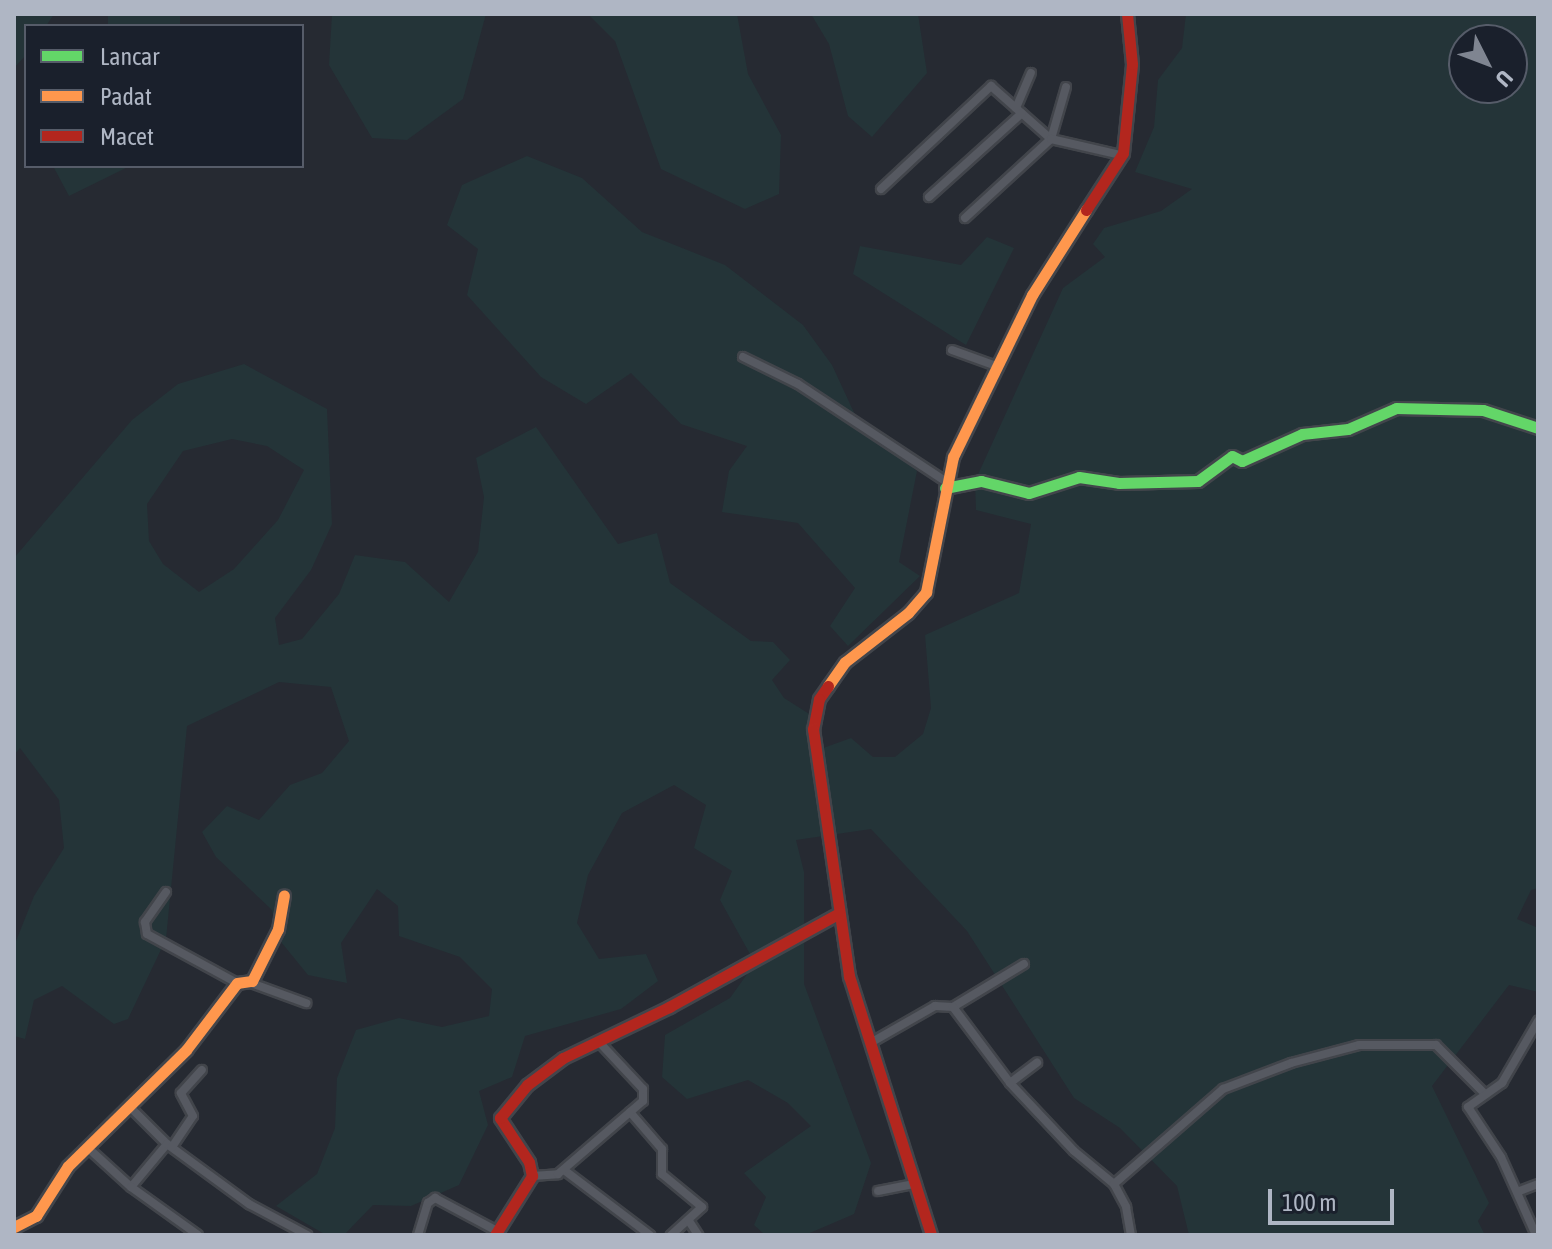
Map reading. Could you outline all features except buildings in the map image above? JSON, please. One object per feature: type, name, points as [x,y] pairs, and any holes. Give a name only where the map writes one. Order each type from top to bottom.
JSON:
[{"type":"street","points":[[931,1235],[849,976],[813,729],[819,699],[845,662],[908,613],[926,592],[945,485],[1044,273],[1121,155],[1132,64],[1127,14]]},
{"type":"street","points":[[929,197],[1019,111],[1031,73]]},
{"type":"street","points":[[881,189],[991,86],[1051,139],[1121,155]]},
{"type":"street","points":[[965,218],[1051,139],[1066,87]]},
{"type":"street","points":[[952,350],[999,367]]},
{"type":"street","points":[[743,357],[798,384],[945,485],[981,481],[1029,493],[1079,477],[1119,483],[1198,481],[1232,456],[1242,461],[1302,434],[1348,429],[1396,408],[1483,410],[1538,428]]},
{"type":"street","points":[[166,892],[145,922],[147,934],[237,983],[251,983],[306,1003]]},
{"type":"street","points":[[251,983],[273,941],[284,896]]},
{"type":"street","points":[[532,1176],[500,1115],[555,1063],[839,913]]},
{"type":"street","points":[[872,1042],[935,1006],[953,1007],[1024,964]]},
{"type":"street","points":[[14,1227],[36,1216],[87,1147],[186,1050],[237,983]]},
{"type":"street","points":[[953,1007],[1010,1083],[1074,1151],[1114,1184],[1126,1207],[1131,1235]]},
{"type":"street","points":[[1536,1235],[1498,1152],[1469,1110],[1502,1083],[1538,1021]]},
{"type":"street","points":[[532,1176],[555,1176],[564,1170],[630,1112],[645,1094],[599,1042]]},
{"type":"street","points":[[1114,1184],[1223,1089],[1359,1045],[1436,1045],[1485,1094]]},
{"type":"street","points":[[1010,1083],[1037,1063]]},
{"type":"street","points":[[131,1187],[193,1116],[181,1093],[202,1070]]},
{"type":"street","points":[[129,1106],[170,1145],[249,1204],[307,1235]]},
{"type":"street","points":[[630,1112],[662,1149],[662,1174],[702,1207],[671,1235]]},
{"type":"street","points":[[87,1147],[131,1187],[198,1235]]},
{"type":"street","points":[[564,1170],[650,1235]]},
{"type":"street","points":[[418,1235],[428,1203],[435,1198],[496,1233],[532,1176]]},
{"type":"street","points":[[878,1191],[914,1184]]},
{"type":"street","points":[[1517,1192],[1538,1184]]},
{"type":"street","points":[[689,1221],[698,1235]]},
{"type":"shaded area","points":[[14,14],[54,14],[47,24],[24,24],[24,57],[14,68]]},
{"type":"shaded area","points":[[108,14],[180,14],[180,24],[108,24]]},
{"type":"shaded area","points":[[332,14],[486,14],[463,99],[407,140],[372,138],[329,65]]},
{"type":"shaded area","points":[[588,14],[737,14],[748,74],[781,135],[779,194],[745,209],[661,169],[615,41]]},
{"type":"shaded area","points":[[811,14],[918,14],[927,73],[872,137],[848,116],[829,44]]},
{"type":"shaded area","points":[[1186,14],[1538,14],[1538,888],[1531,890],[1517,919],[1538,928],[1538,992],[1509,985],[1432,1086],[1489,1203],[1478,1221],[1485,1235],[1189,1235],[1177,1186],[1120,1128],[1074,1098],[967,931],[871,829],[796,840],[804,872],[804,984],[871,1163],[854,1214],[805,1235],[765,1235],[754,1225],[766,1197],[744,1173],[811,1126],[788,1103],[748,1080],[687,1099],[662,1077],[665,1035],[730,998],[755,963],[720,900],[732,871],[694,848],[706,805],[674,785],[622,813],[588,875],[577,923],[599,959],[646,954],[658,981],[621,1009],[525,1036],[512,1077],[479,1091],[488,1125],[459,1185],[411,1206],[373,1205],[344,1235],[326,1235],[276,1206],[317,1174],[335,1128],[337,1078],[356,1030],[399,1018],[442,1027],[489,1016],[492,989],[460,957],[399,936],[398,906],[377,889],[341,943],[347,983],[308,975],[277,937],[272,910],[216,857],[202,832],[227,806],[259,820],[290,785],[322,773],[349,741],[331,687],[279,682],[187,726],[166,939],[128,1019],[114,1024],[62,986],[34,1000],[25,1039],[14,1036],[14,946],[34,896],[64,848],[59,800],[20,748],[14,755],[14,558],[132,420],[178,384],[244,364],[327,409],[332,524],[311,570],[275,618],[279,645],[302,639],[339,594],[355,555],[405,562],[449,602],[478,552],[484,497],[476,458],[536,427],[618,544],[657,533],[670,583],[751,641],[773,642],[790,660],[772,680],[784,698],[814,717],[815,751],[851,738],[873,757],[895,757],[923,734],[931,708],[925,635],[1019,593],[1031,524],[976,510],[975,481],[1063,288],[1105,257],[1093,244],[1104,228],[1161,211],[1192,189],[1135,172],[1154,127],[1158,80],[1182,48]],"holes":[[[232,439],[267,446],[304,470],[278,520],[234,569],[199,592],[163,564],[149,541],[147,504],[183,451]]]},
{"type":"shaded area","points":[[527,156],[582,178],[642,232],[725,265],[803,325],[832,365],[857,419],[917,471],[899,562],[920,576],[848,646],[830,626],[855,588],[798,523],[722,512],[729,471],[747,446],[681,424],[631,373],[586,404],[541,377],[467,295],[478,249],[447,225],[462,185]]},
{"type":"shaded area","points":[[54,168],[126,168],[69,196]]},
{"type":"shaded area","points":[[987,237],[1014,248],[966,345],[853,274],[860,246],[961,265]]},
{"type":"traffic: fast","points":[[945,488],[981,481],[1029,493],[1079,477],[1119,483],[1198,481],[1232,456],[1242,461],[1302,434],[1348,429],[1396,408],[1483,410],[1538,428]]},
{"type":"traffic: slow","points":[[828,686],[845,662],[908,613],[926,592],[953,457],[1032,295],[1086,210]]},
{"type":"traffic: slow","points":[[14,1227],[36,1216],[68,1166],[186,1050],[237,983],[252,981],[278,929],[284,896]]},
{"type":"traffic: jam","points":[[1086,210],[1123,153],[1132,64],[1127,14]]},
{"type":"traffic: jam","points":[[828,686],[819,699],[813,729],[849,976],[931,1235]]},
{"type":"traffic: jam","points":[[495,1235],[532,1176],[529,1162],[500,1118],[527,1085],[563,1058],[669,1007],[839,913]]}]
